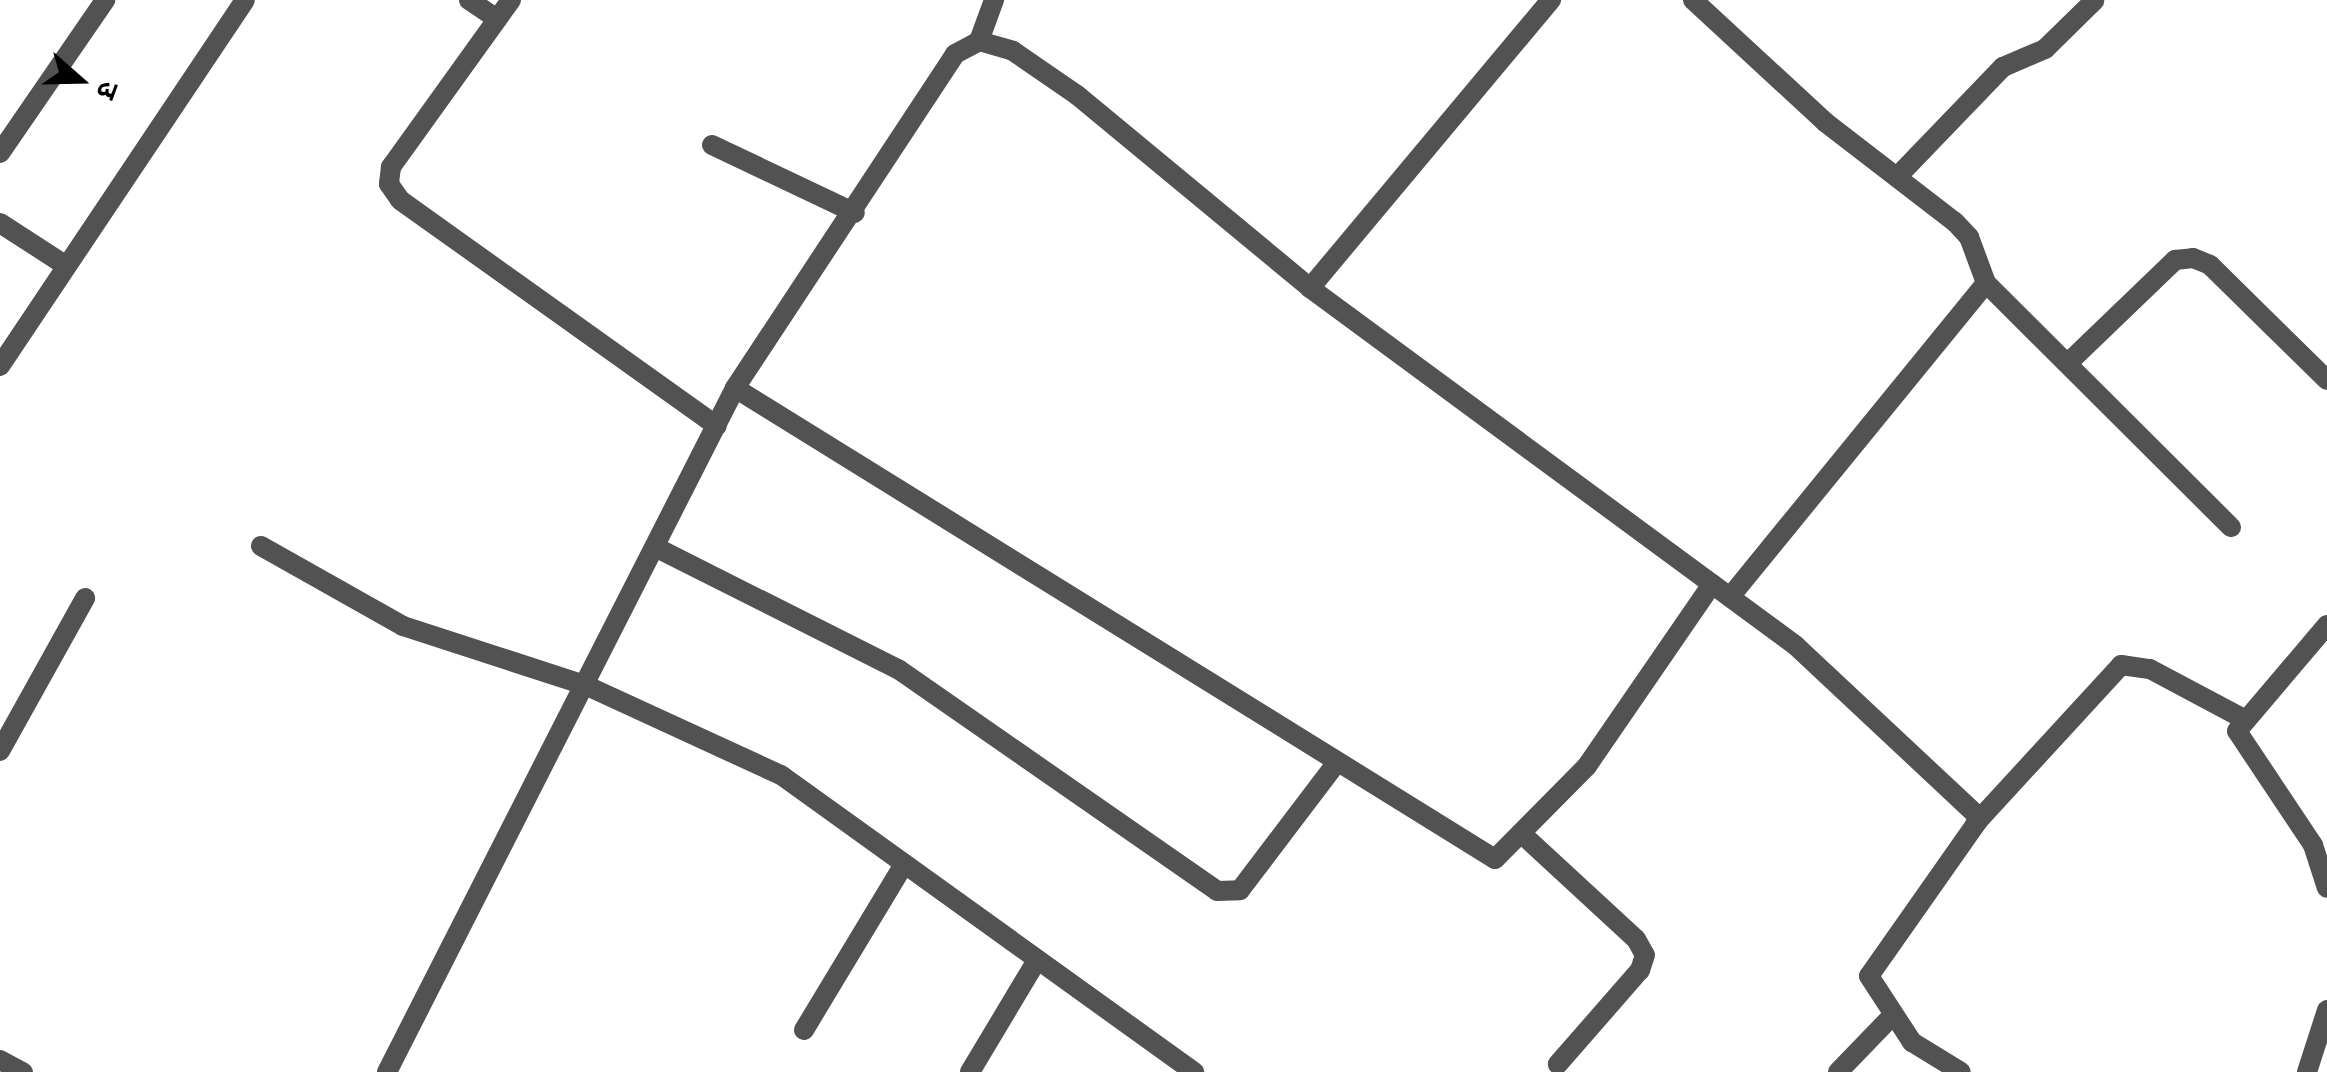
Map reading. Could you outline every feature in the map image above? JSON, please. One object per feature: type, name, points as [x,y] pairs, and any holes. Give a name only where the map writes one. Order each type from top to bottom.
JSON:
[{"type":"street","points":[[0,153],[106,0]]},
{"type":"street","points":[[0,366],[245,0]]},
{"type":"street","points":[[469,0],[497,19]]},
{"type":"street","points":[[510,0],[391,167],[390,184],[400,200],[717,426]]},
{"type":"street","points":[[978,42],[994,0]]},
{"type":"street","points":[[1310,288],[1550,0]]},
{"type":"street","points":[[1693,0],[1825,122],[1970,237],[1986,283],[2232,526]]},
{"type":"street","points":[[1897,178],[2003,68],[2045,49],[2094,1]]},
{"type":"street","points":[[387,1072],[735,388],[855,213],[955,54],[978,42],[1013,50],[1077,96],[1310,288],[1795,645],[1980,818],[1872,964],[1871,985],[1912,1042],[1962,1072]]},
{"type":"street","points":[[712,145],[855,213]]},
{"type":"street","points":[[0,223],[65,265]]},
{"type":"street","points":[[2068,363],[2174,260],[2192,258],[2210,265],[2327,380]]},
{"type":"street","points":[[1730,598],[1986,283]]},
{"type":"street","points":[[735,388],[1495,859],[1587,766],[1712,584]]},
{"type":"street","points":[[262,546],[402,626],[585,685],[781,775],[1194,1072]]},
{"type":"street","points":[[655,547],[898,669],[1217,891],[1240,890],[1337,762]]},
{"type":"street","points":[[0,751],[85,598]]},
{"type":"street","points":[[2327,625],[2242,718],[2240,742],[2313,844],[2327,888]]},
{"type":"street","points":[[1975,824],[2121,665],[2150,669],[2242,718]]},
{"type":"street","points":[[1521,833],[1636,939],[1644,954],[1640,970],[1558,1064]]},
{"type":"street","points":[[804,1030],[904,864]]},
{"type":"street","points":[[970,1072],[1038,960]]},
{"type":"street","points":[[2307,1072],[2327,1010]]},
{"type":"street","points":[[1838,1072],[1892,1016]]},
{"type":"street","points":[[0,1060],[23,1072]]}]
